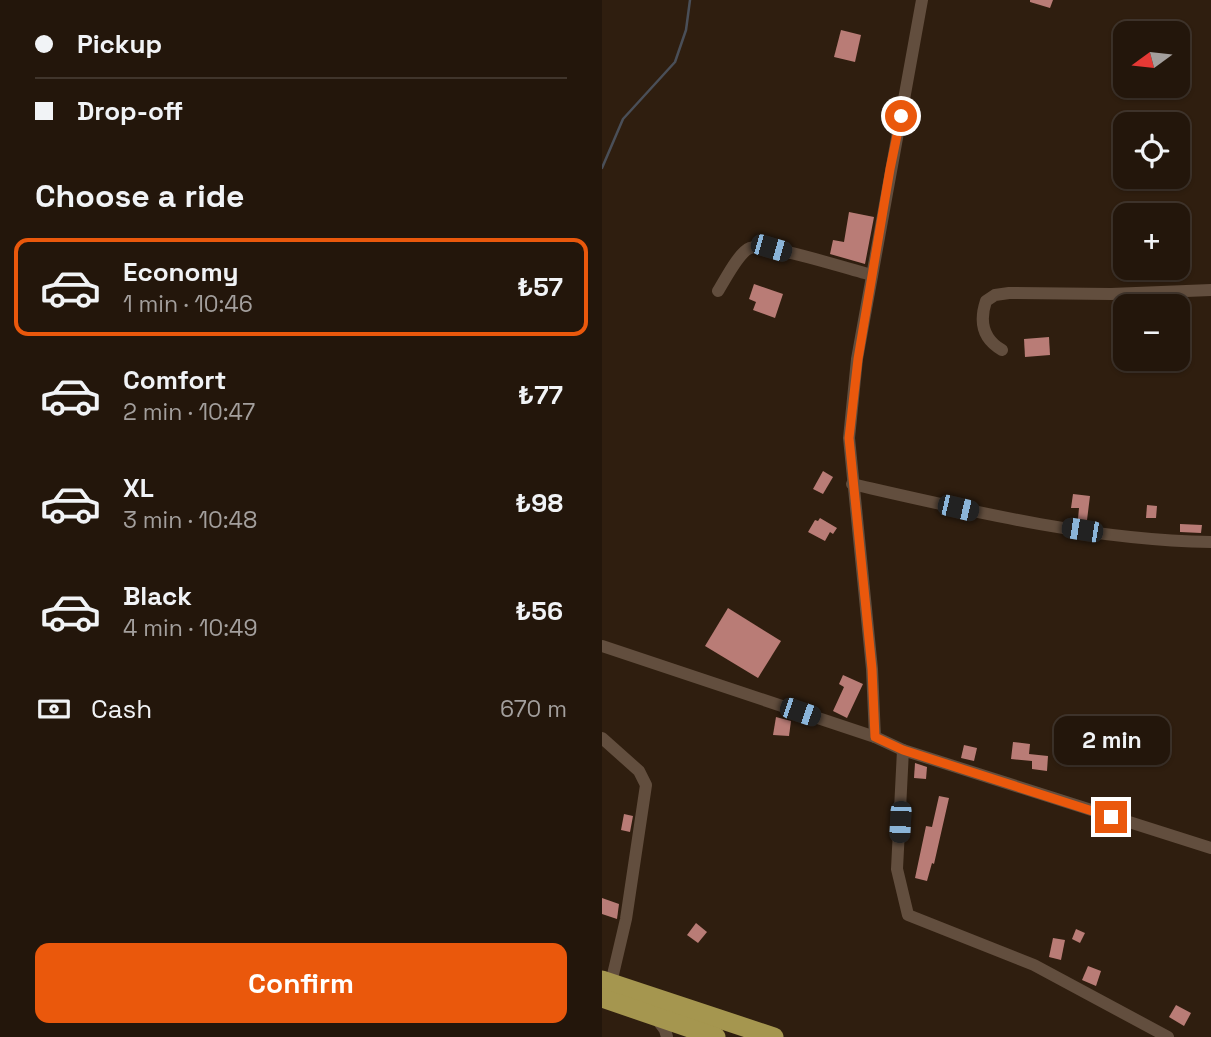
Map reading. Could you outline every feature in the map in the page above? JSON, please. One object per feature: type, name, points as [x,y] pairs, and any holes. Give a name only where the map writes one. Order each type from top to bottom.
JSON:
[{"type":"highway","points":[[605,987],[653,1016],[716,1037]]},
{"type":"highway","points":[[605,987],[774,1037]]},
{"type":"street","points":[[875,737],[872,669],[849,438],[858,359],[872,275],[922,0]]},
{"type":"street","points":[[718,291],[739,258],[753,247],[771,248],[872,275]]},
{"type":"street","points":[[1002,350],[991,344],[984,334],[982,321],[986,301],[995,295],[1211,290]]},
{"type":"street","points":[[852,484],[985,514],[1045,524],[1179,541],[1211,542]]},
{"type":"street","points":[[602,646],[875,737],[903,750],[1211,848]]},
{"type":"street","points":[[602,738],[639,771],[646,786],[626,919],[605,987]]},
{"type":"street","points":[[903,750],[897,869],[908,915],[1034,965],[1168,1037]]},
{"type":"street","points":[[653,1016],[665,1030],[667,1037]]},
{"type":"building","points":[[1030,0],[1053,0],[1050,8]]},
{"type":"building","points":[[841,30],[861,35],[855,62],[834,57]]},
{"type":"building","points":[[849,212],[874,217],[865,264],[830,254],[833,240],[844,242]]},
{"type":"building","points":[[754,284],[783,294],[775,318],[753,310],[756,302],[749,299]]},
{"type":"building","points":[[1049,337],[1050,355],[1025,357],[1024,339]]},
{"type":"building","points":[[823,471],[833,477],[823,494],[813,489]]},
{"type":"building","points":[[1073,494],[1090,496],[1087,520],[1078,519],[1079,508],[1071,508]]},
{"type":"building","points":[[1147,505],[1157,506],[1156,518],[1146,518]]},
{"type":"building","points":[[820,518],[837,528],[833,534],[830,532],[825,541],[808,532],[815,520]]},
{"type":"building","points":[[1180,524],[1202,525],[1201,533],[1180,532]]},
{"type":"building","points":[[728,608],[781,641],[758,678],[705,646]]},
{"type":"building","points":[[843,675],[863,684],[847,718],[833,711],[844,687],[839,684]]},
{"type":"building","points":[[776,717],[791,721],[789,736],[773,735]]},
{"type":"building","points":[[1013,742],[1030,744],[1029,754],[1048,756],[1047,771],[1032,769],[1032,761],[1011,759]]},
{"type":"building","points":[[964,745],[977,748],[974,761],[961,758]]},
{"type":"building","points":[[915,763],[927,767],[926,779],[914,778]]},
{"type":"building","points":[[939,796],[949,798],[934,864],[932,863],[927,881],[915,878],[926,826],[932,827]]},
{"type":"building","points":[[624,814],[633,816],[630,832],[621,830]]},
{"type":"building","points":[[602,898],[619,904],[617,919],[602,914]]},
{"type":"building","points":[[696,923],[707,932],[698,943],[687,935]]},
{"type":"building","points":[[1076,929],[1085,933],[1080,943],[1072,939]]},
{"type":"building","points":[[1053,938],[1065,940],[1061,960],[1049,957]]},
{"type":"building","points":[[1088,966],[1101,971],[1096,986],[1082,980]]},
{"type":"building","points":[[1176,1005],[1191,1013],[1184,1026],[1169,1017]]},
{"type":"waterway","points":[[602,168],[623,119],[675,62],[686,30],[690,0]]},
{"type":"route","points":[[901,116],[858,359],[849,438],[872,669],[875,737],[903,750],[1111,817]]}]
